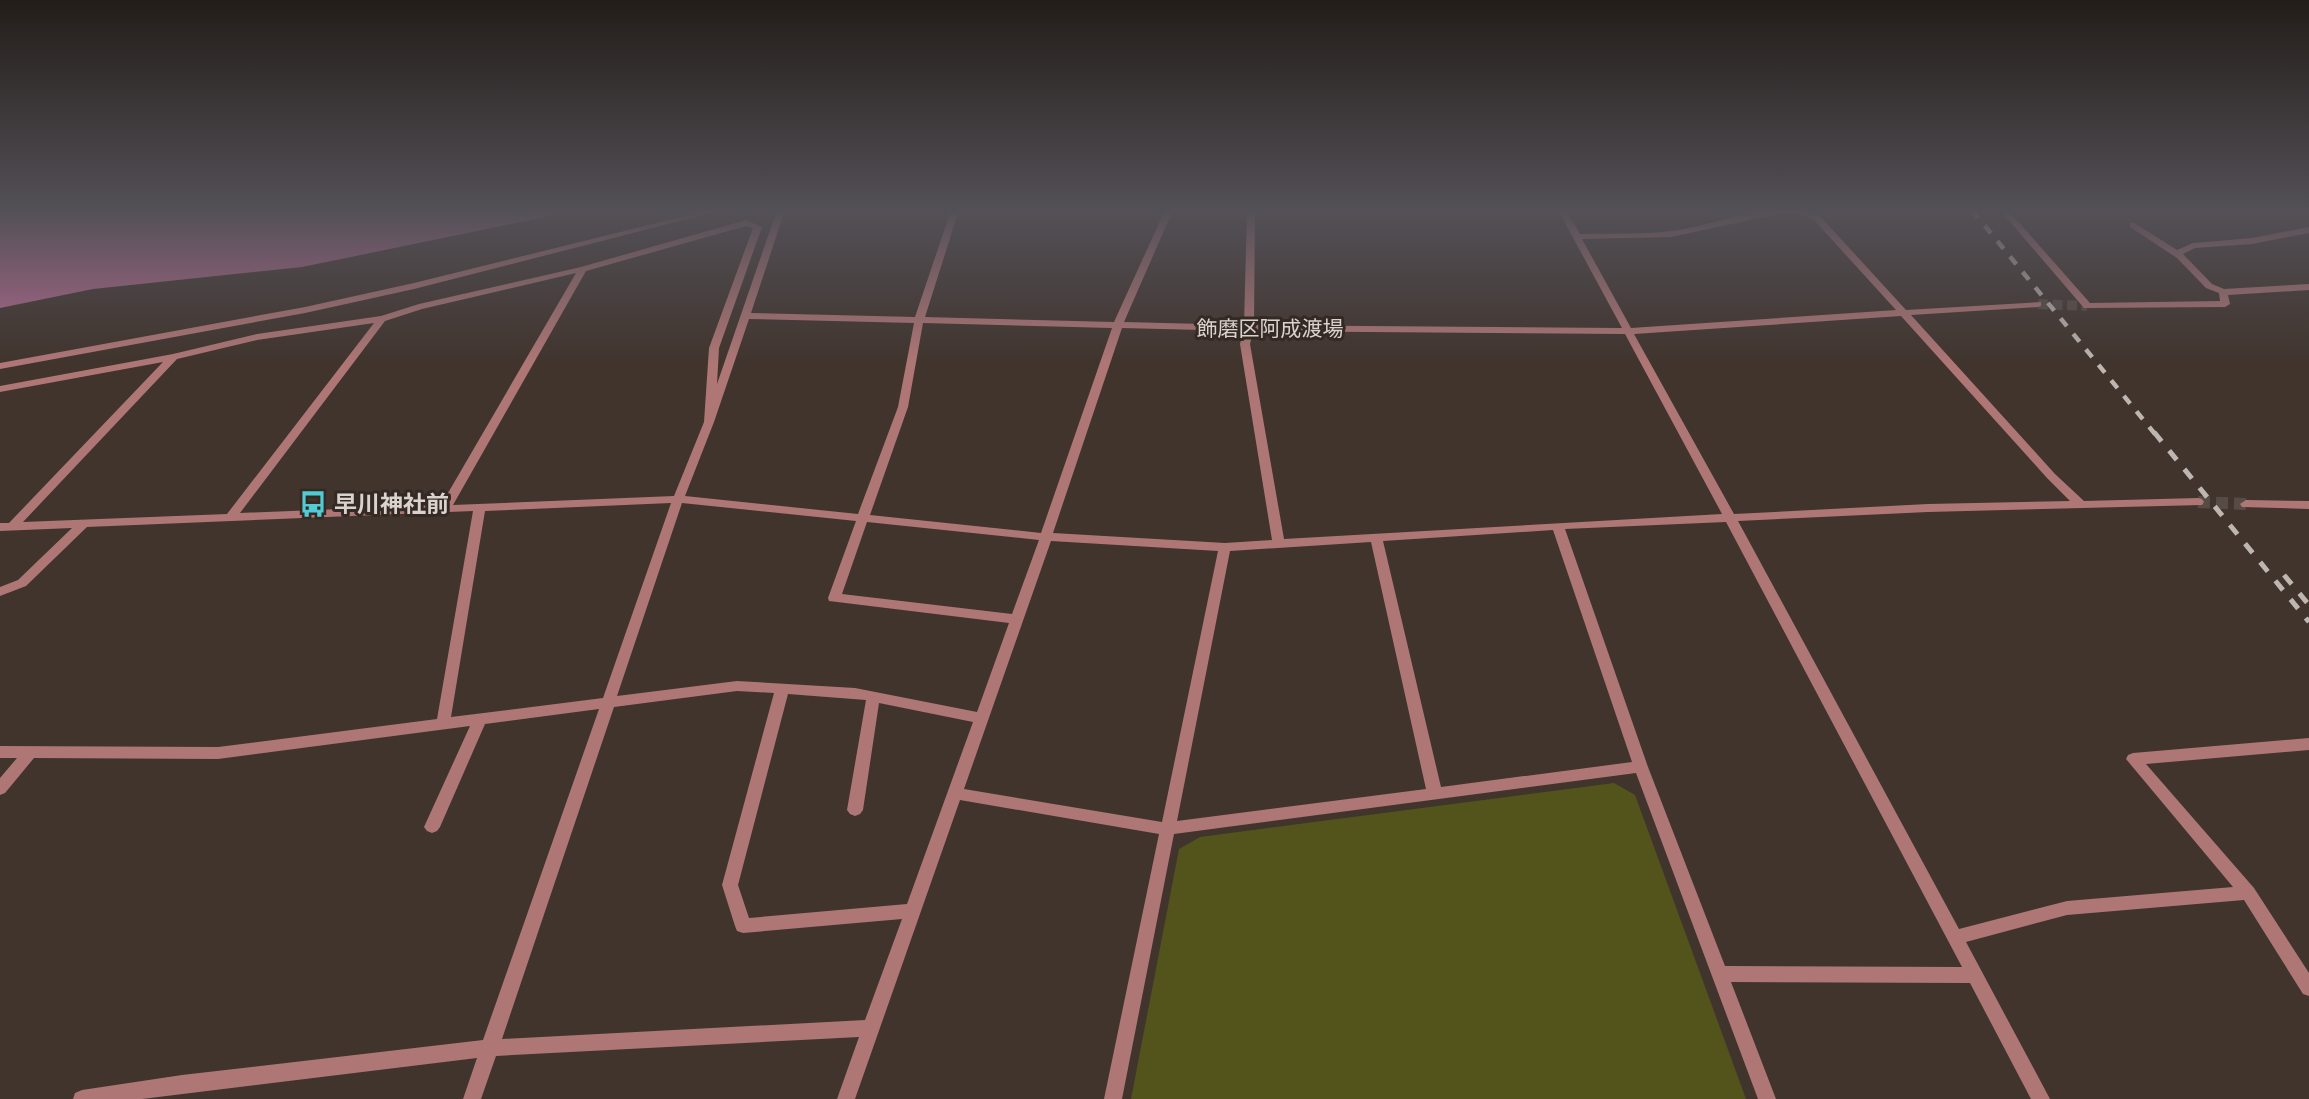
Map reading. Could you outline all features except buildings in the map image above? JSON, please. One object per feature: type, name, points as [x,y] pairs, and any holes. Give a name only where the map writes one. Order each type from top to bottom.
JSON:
[{"type":"street","points":[[0,366],[401,289],[513,261]]},
{"type":"street","points":[[0,389],[257,337],[382,319],[419,307],[610,261]]},
{"type":"street","points":[[709,422],[714,348],[746,261]]},
{"type":"street","points":[[472,1099],[678,499],[709,422],[764,261]]},
{"type":"street","points":[[939,261],[919,320],[903,407],[834,598],[1017,619]]},
{"type":"street","points":[[846,1099],[1046,537],[1118,324],[1146,261]]},
{"type":"street","points":[[1250,261],[1249,328],[1245,344],[1279,544]]},
{"type":"street","points":[[1590,261],[2041,1099]]},
{"type":"street","points":[[1857,261],[2051,476],[2080,504]]},
{"type":"street","points":[[2048,261],[2087,306],[2225,304],[2223,292]]},
{"type":"street","points":[[2184,261],[2209,286],[2223,292],[2309,287]]},
{"type":"street","points":[[445,509],[583,269]]},
{"type":"street","points":[[746,316],[1249,328],[1628,331],[2038,303]]},
{"type":"street","points":[[230,518],[382,319]]},
{"type":"street","points":[[6,527],[173,356]]},
{"type":"street","points":[[6,527],[678,499],[1046,537],[1225,547],[1558,526],[1927,508],[2198,502]]},
{"type":"street","points":[[2246,504],[2309,505]]},
{"type":"street","points":[[443,724],[480,507]]},
{"type":"street","points":[[0,592],[22,583],[83,524]]},
{"type":"street","points":[[1558,526],[1641,767],[1767,1099]]},
{"type":"street","points":[[1376,539],[1435,794]]},
{"type":"street","points":[[1112,1099],[1225,547]]},
{"type":"street","points":[[0,752],[218,753],[737,687],[855,693],[981,718]]},
{"type":"street","points":[[782,689],[730,884],[743,926],[913,911]]},
{"type":"street","points":[[855,810],[873,697]]},
{"type":"street","points":[[432,827],[480,719]]},
{"type":"street","points":[[2309,744],[2133,759],[2248,893],[2309,988]]},
{"type":"street","points":[[0,789],[30,752]]},
{"type":"street","points":[[954,793],[1166,829],[1641,767]]},
{"type":"street","points":[[1955,938],[2067,908],[2248,893]]},
{"type":"street","points":[[1719,974],[1975,975]]},
{"type":"street","points":[[82,1099],[178,1091],[489,1048],[871,1028]]},
{"type":"shaded area","points":[[0,261],[330,261],[302,267],[93,289],[0,308]]},
{"type":"shaded area","points":[[1614,783],[1635,795],[1746,1099],[1131,1099],[1179,849],[1200,837]]},
{"type":"tunnel","points":[[2038,304],[2087,306]]},
{"type":"tunnel","points":[[2198,502],[2246,504]]},
{"type":"railway","points":[[2014,261],[2155,434]]},
{"type":"railway","points":[[2154,432],[2309,622]]},
{"type":"railway","points":[[2284,575],[2309,605]]},
{"type":"place","name":"早川神社前","points":[[313,504]]},
{"type":"district","name":"飾磨区阿成渡場","points":[[1270,329]]}]
